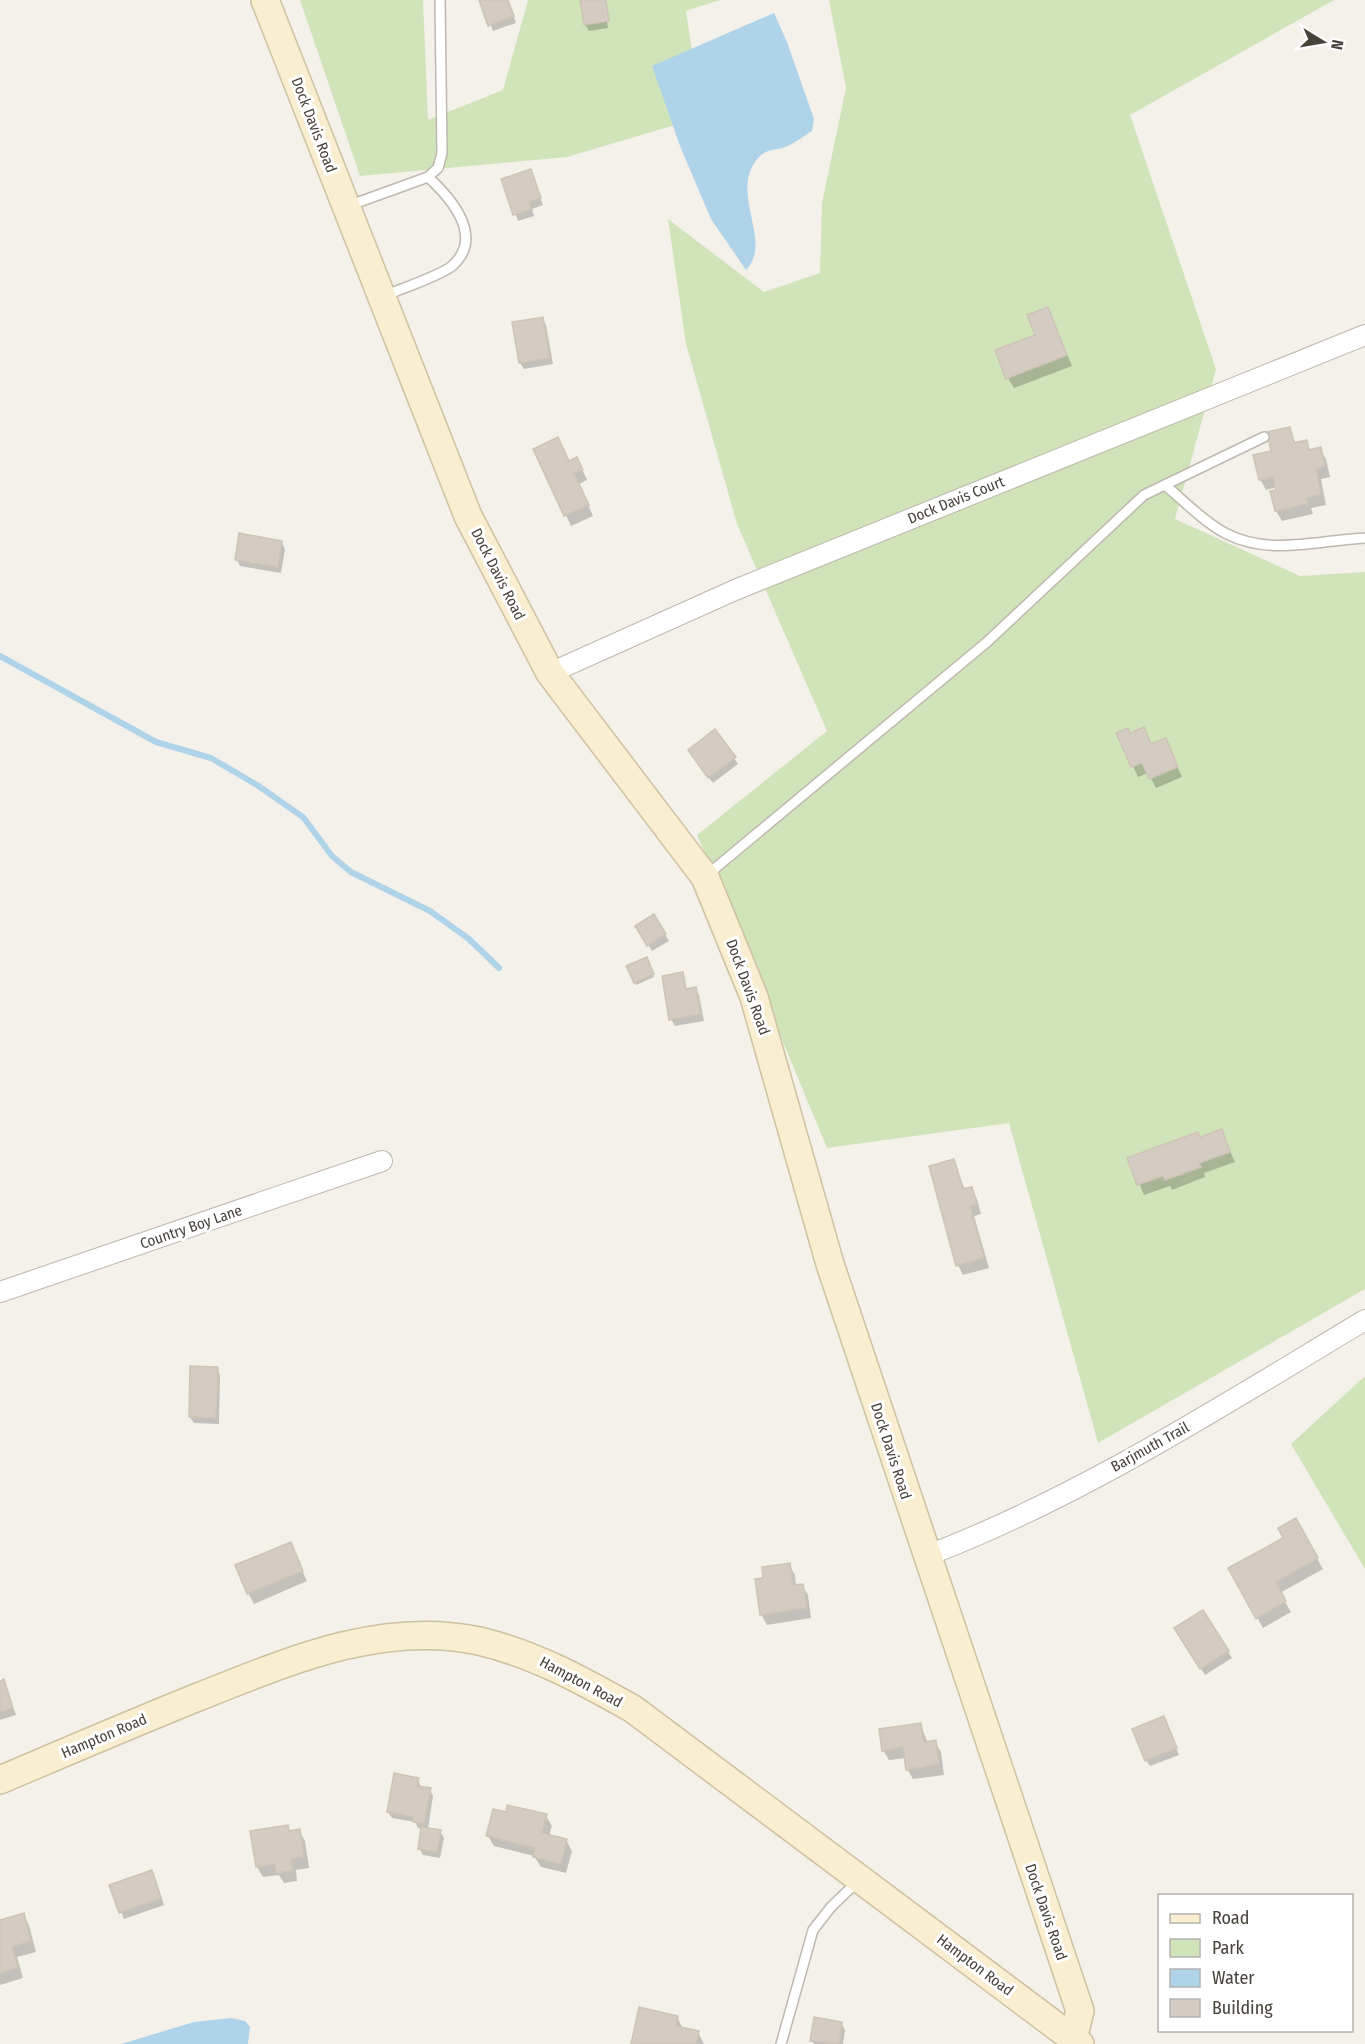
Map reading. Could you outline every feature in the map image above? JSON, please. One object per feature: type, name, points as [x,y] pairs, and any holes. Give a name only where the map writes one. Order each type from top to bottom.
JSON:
[{"type":"street","name":"Dock Davis Road","points":[[265,0],[468,516],[550,674],[705,877],[754,997],[830,1264],[1080,2010],[1076,2042]]},
{"type":"street","name":"Dock Davis Court","points":[[550,674],[735,590],[1365,335]]},
{"type":"street","name":"Country Boy Lane","points":[[0,1292],[382,1161]]},
{"type":"street","name":"Barjmuth Trail","points":[[926,1556],[975,1538],[1138,1455],[1365,1320]]},
{"type":"street","name":"Hampton Road","points":[[0,1780],[290,1660],[357,1642],[419,1635],[477,1641],[525,1654],[573,1675],[633,1709],[1076,2042]]},
{"type":"lane","points":[[346,207],[428,177],[438,168],[442,153],[440,0]]},
{"type":"lane","points":[[382,297],[450,267],[460,256],[465,237],[461,213],[447,195],[428,177]]},
{"type":"lane","points":[[705,877],[987,642],[1144,495],[1264,437]]},
{"type":"lane","points":[[1164,484],[1228,534],[1264,545],[1298,546],[1365,538]]},
{"type":"lane","points":[[781,2044],[813,1930],[831,1907],[861,1879]]},
{"type":"green space","points":[[300,0],[423,0],[428,120],[503,90],[528,0],[720,0],[686,11],[702,117],[567,157],[360,176]]},
{"type":"green space","points":[[829,0],[1334,0],[1130,115],[1216,369],[1175,519],[1300,576],[1365,572],[1365,1289],[1098,1443],[1009,1123],[827,1148],[697,835],[827,731],[737,524],[686,344],[668,219],[764,292],[820,273],[822,203],[846,88]]},
{"type":"green space","points":[[1365,1376],[1365,1569],[1291,1444]]},
{"type":"water","points":[[774,13],[787,42],[814,119],[812,131],[788,146],[764,153],[751,169],[748,199],[756,244],[753,258],[746,270],[711,219],[680,146],[652,66]]},
{"type":"water","points":[[231,2018],[245,2021],[250,2027],[248,2044],[121,2044],[194,2022]]},
{"type":"building","points":[[479,0],[508,0],[514,16],[488,26]]},
{"type":"building","points":[[580,0],[606,0],[609,21],[584,25]]},
{"type":"building","points":[[531,169],[541,198],[529,202],[532,209],[513,215],[501,179]]},
{"type":"building","points":[[1048,307],[1067,355],[1006,379],[995,350],[1035,335],[1027,315]]},
{"type":"building","points":[[543,317],[550,358],[519,363],[512,322]]},
{"type":"building","points":[[1290,427],[1294,443],[1307,440],[1309,450],[1321,447],[1325,466],[1316,469],[1321,494],[1306,498],[1308,504],[1275,511],[1270,491],[1276,490],[1273,477],[1259,480],[1253,455],[1271,451],[1267,432]]},
{"type":"building","points":[[558,437],[569,461],[577,457],[583,470],[574,473],[589,505],[564,516],[533,449]]},
{"type":"building","points":[[239,533],[282,541],[278,567],[235,560]]},
{"type":"building","points":[[1144,727],[1151,744],[1166,738],[1178,767],[1149,779],[1142,763],[1131,767],[1116,733],[1128,728],[1130,733]]},
{"type":"building","points":[[715,729],[736,757],[708,778],[688,750]]},
{"type":"building","points":[[654,914],[666,934],[647,946],[635,926]]},
{"type":"building","points":[[647,957],[654,974],[634,983],[626,966]]},
{"type":"building","points":[[683,972],[686,989],[696,987],[701,1014],[669,1020],[662,976]]},
{"type":"building","points":[[1222,1129],[1230,1152],[1199,1163],[1201,1167],[1165,1180],[1163,1176],[1137,1185],[1127,1158],[1198,1132],[1200,1137]]},
{"type":"building","points":[[954,1159],[963,1189],[972,1187],[977,1204],[970,1206],[984,1258],[956,1266],[929,1166]]},
{"type":"building","points":[[190,1366],[218,1367],[216,1418],[189,1417]]},
{"type":"building","points":[[1296,1518],[1318,1558],[1276,1582],[1286,1601],[1256,1619],[1228,1568],[1283,1538],[1278,1528]]},
{"type":"building","points":[[291,1542],[303,1571],[247,1594],[235,1565]]},
{"type":"building","points":[[790,1563],[793,1585],[803,1584],[807,1608],[760,1615],[755,1579],[763,1578],[762,1567]]},
{"type":"building","points":[[1203,1610],[1229,1651],[1200,1669],[1174,1628]]},
{"type":"building","points":[[4,1679],[13,1708],[0,1712],[0,1681]]},
{"type":"building","points":[[1164,1716],[1177,1748],[1145,1761],[1132,1729]]},
{"type":"building","points":[[921,1723],[924,1742],[936,1740],[939,1764],[906,1770],[903,1747],[882,1751],[879,1729]]},
{"type":"building","points":[[394,1773],[419,1778],[417,1786],[431,1788],[424,1824],[413,1822],[414,1817],[387,1812]]},
{"type":"building","points":[[507,1805],[547,1814],[542,1833],[567,1839],[561,1864],[533,1857],[535,1848],[486,1836],[493,1809],[506,1812]]},
{"type":"building","points":[[288,1825],[289,1831],[300,1829],[304,1857],[291,1859],[293,1871],[276,1873],[275,1864],[256,1867],[250,1831]]},
{"type":"building","points":[[421,1827],[441,1830],[437,1852],[418,1849]]},
{"type":"building","points":[[152,1870],[161,1898],[119,1913],[109,1885]]},
{"type":"building","points":[[24,1913],[31,1941],[12,1947],[18,1968],[0,1973],[0,1920]]},
{"type":"building","points":[[639,2007],[678,2016],[676,2026],[699,2031],[696,2044],[631,2044]]},
{"type":"building","points":[[814,2017],[842,2022],[839,2044],[810,2041]]},
{"type":"waterway","points":[[0,656],[156,742],[211,758],[257,785],[303,817],[332,856],[351,872],[430,911],[469,939],[499,968]]}]
